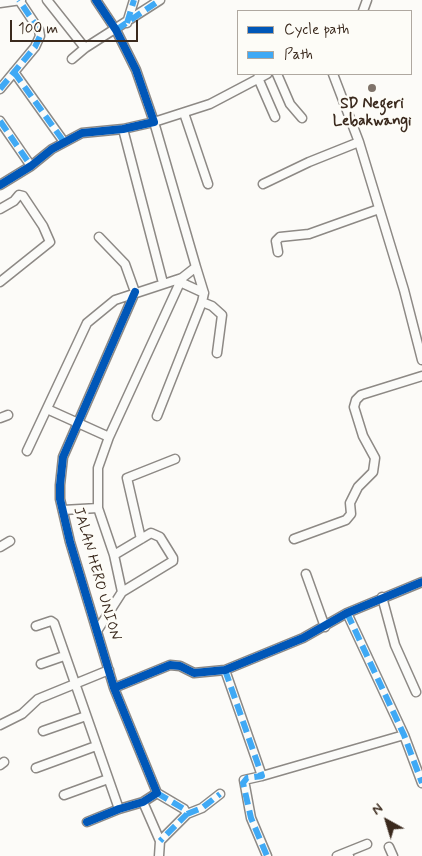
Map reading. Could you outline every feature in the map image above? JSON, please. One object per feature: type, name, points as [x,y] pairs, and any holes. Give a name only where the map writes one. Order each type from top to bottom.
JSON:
[{"type":"street","points":[[0,3],[20,0],[39,30],[40,36],[35,47],[0,89]]},
{"type":"street","points":[[47,0],[85,48]]},
{"type":"street","points":[[96,0],[116,30],[142,85],[204,293],[157,416]]},
{"type":"street","points":[[127,23],[134,0]]},
{"type":"street","points":[[72,59],[85,48],[127,23],[160,0]]},
{"type":"street","points":[[14,72],[64,142]]},
{"type":"street","points":[[0,185],[31,166],[64,142],[91,131],[123,129],[184,113],[210,104],[265,75]]},
{"type":"street","points":[[277,75],[290,104],[302,118]]},
{"type":"street","points":[[333,75],[359,142],[404,290],[422,360]]},
{"type":"street","points":[[258,78],[275,117]]},
{"type":"street","points":[[184,113],[208,184]]},
{"type":"street","points":[[0,120],[31,166]]},
{"type":"street","points":[[123,129],[163,283]]},
{"type":"street","points":[[263,184],[359,142]]},
{"type":"street","points":[[0,209],[14,202],[19,195],[23,196],[50,240],[0,282]]},
{"type":"street","points":[[278,252],[276,241],[280,237],[310,234],[379,209]]},
{"type":"street","points":[[99,237],[125,264],[135,292]]},
{"type":"street","points":[[122,592],[114,555],[98,508],[98,468],[109,437],[181,280],[196,267]]},
{"type":"street","points":[[27,451],[87,323],[115,300],[163,283],[181,280],[204,293]]},
{"type":"street","name":"JALAN HERO UNION","points":[[135,292],[77,422],[60,468],[63,510],[114,688],[157,793]]},
{"type":"street","points":[[202,302],[212,306],[222,315],[216,353]]},
{"type":"street","points":[[294,539],[346,520],[351,514],[350,503],[358,487],[374,472],[375,458],[363,436],[354,407],[356,400],[361,396],[422,376]]},
{"type":"street","points":[[47,409],[109,437]]},
{"type":"street","points":[[0,418],[8,415]]},
{"type":"street","points":[[141,539],[127,478],[175,459]]},
{"type":"street","points":[[63,510],[98,508]]},
{"type":"street","points":[[97,631],[122,592],[173,561],[160,537],[151,533],[114,555]]},
{"type":"street","points":[[0,547],[10,541]]},
{"type":"street","points":[[306,574],[325,627]]},
{"type":"street","points":[[114,688],[170,665],[180,666],[194,673],[225,670],[325,627],[348,613],[382,597],[422,582]]},
{"type":"street","points":[[382,597],[395,645],[416,692]]},
{"type":"street","points":[[348,613],[404,735],[422,783]]},
{"type":"street","points":[[36,626],[51,621],[54,623],[119,809]]},
{"type":"street","points":[[41,664],[64,656]]},
{"type":"street","points":[[0,726],[22,714],[38,699],[109,670]]},
{"type":"street","points":[[225,670],[262,776]]},
{"type":"street","points":[[43,731],[86,716]]},
{"type":"street","points":[[266,856],[251,818],[243,783],[247,778],[262,776],[404,735]]},
{"type":"street","points":[[36,768],[96,746]]},
{"type":"street","points":[[64,796],[108,779]]},
{"type":"street","points":[[87,822],[143,802],[157,793],[184,809],[187,814]]},
{"type":"street","points":[[160,841],[187,814],[197,811],[220,794]]},
{"type":"street","points":[[143,802],[160,841],[159,856]]},
{"type":"street","points":[[337,856],[348,854],[367,844]]},
{"type":"street","points":[[389,847],[393,856]]},
{"type":"marked path","points":[[0,89],[35,47],[40,36],[39,30],[19,0]]},
{"type":"marked path","points":[[127,23],[134,0]]},
{"type":"marked path","points":[[116,30],[160,0]]},
{"type":"marked path","points":[[14,72],[64,142]]},
{"type":"marked path","points":[[0,121],[31,166]]},
{"type":"marked path","points":[[347,613],[404,735],[422,783]]},
{"type":"marked path","points":[[225,670],[262,776],[247,778],[243,783],[251,818],[267,856]]},
{"type":"marked path","points":[[157,793],[184,809],[187,814],[160,841]]},
{"type":"marked path","points":[[187,814],[202,808],[220,794]]},
{"type":"cycle path","points":[[0,185],[31,166],[52,149],[82,133],[123,129],[154,122],[136,70],[116,30],[96,0]]},
{"type":"cycle path","points":[[87,822],[143,802],[157,793],[114,688],[70,542],[60,499],[63,457],[135,292]]},
{"type":"cycle path","points":[[114,688],[170,665],[180,666],[194,673],[225,670],[303,638],[347,613],[422,582]]},
{"type":"place","name":"SD Negeri Lebakwangi","points":[[372,88]]}]
